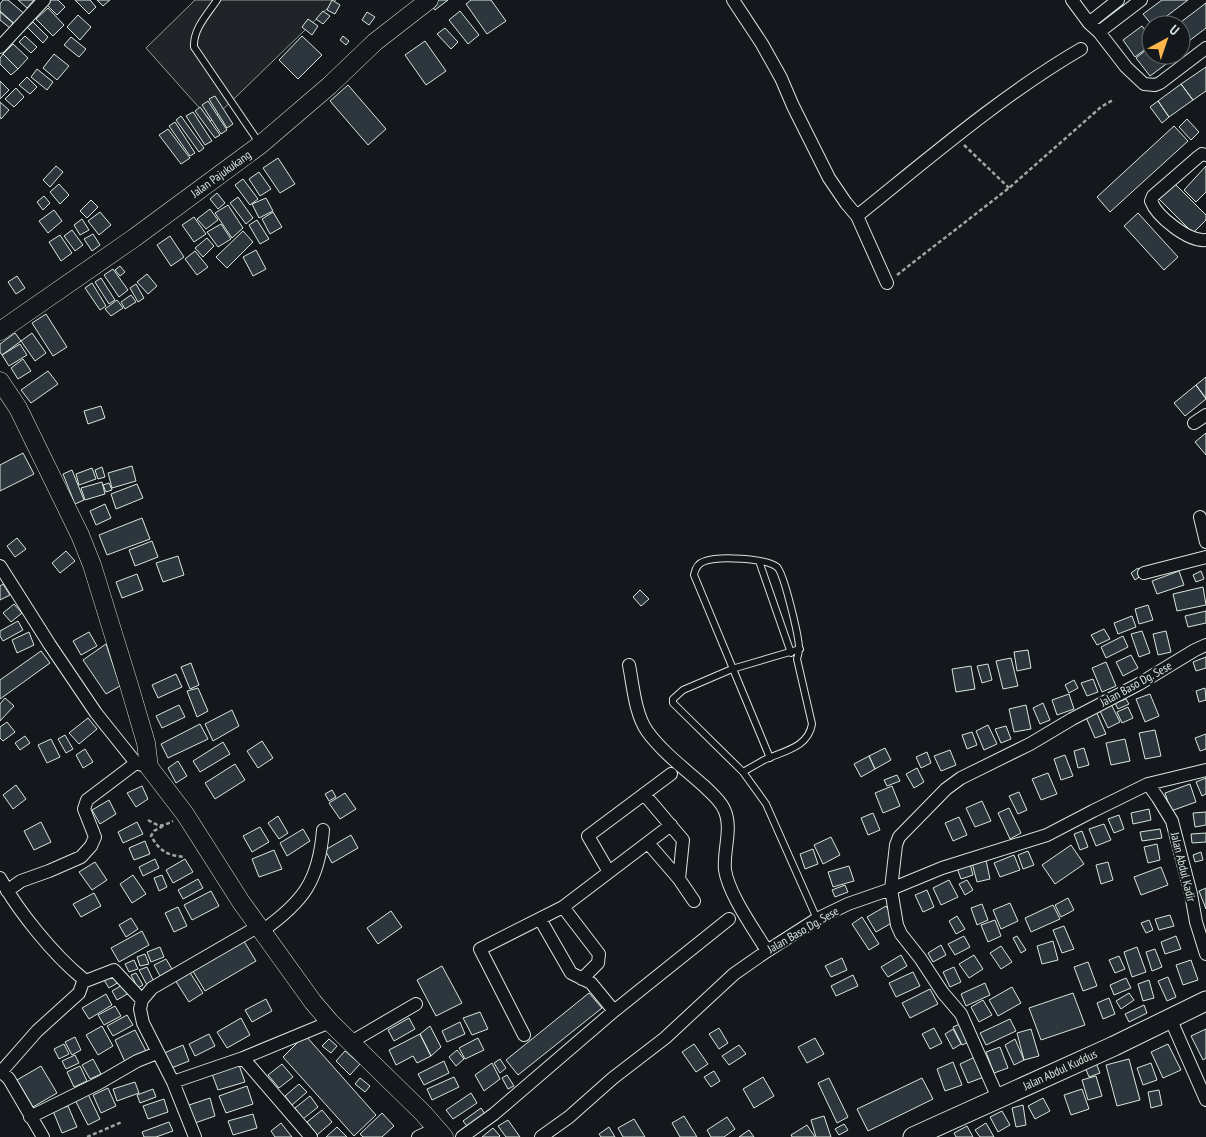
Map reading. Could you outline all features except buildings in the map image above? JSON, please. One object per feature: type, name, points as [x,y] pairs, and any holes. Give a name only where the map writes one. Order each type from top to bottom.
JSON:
[{"type":"main road","name":"Jalan Abdul Kuddus","points":[[914,1137],[1206,1002]]},
{"type":"street","points":[[0,47],[44,0]]},
{"type":"street","name":"Jalan Pajukukang","points":[[0,331],[134,238],[260,145],[329,86],[375,42],[428,0]]},
{"type":"street","points":[[734,0],[781,78],[829,178],[857,216],[887,283]]},
{"type":"street","points":[[1072,0],[1089,23],[1099,32],[1137,79],[1144,84],[1160,83],[1206,48]]},
{"type":"street","points":[[1089,23],[1118,0]]},
{"type":"street","points":[[1099,32],[1141,0]]},
{"type":"street","points":[[857,216],[955,137],[1050,67],[1081,49]]},
{"type":"street","points":[[1206,155],[1202,154],[1198,157],[1153,196],[1151,200],[1161,215],[1187,237],[1197,241],[1206,240]]},
{"type":"street","points":[[0,381],[18,408],[80,535],[92,565],[146,743],[143,765]]},
{"type":"street","points":[[1194,423],[1206,415]]},
{"type":"street","points":[[1200,517],[1206,542]]},
{"type":"street","points":[[1144,573],[1206,557]]},
{"type":"street","points":[[0,566],[96,713],[186,814],[241,902],[312,1002],[441,1132]]},
{"type":"street","name":"Jalan Baso Dg. Sese","points":[[541,1137],[569,1117],[613,1078],[665,1038],[734,974],[817,920],[848,904],[892,889],[896,845],[899,837],[946,789],[961,778],[1030,744],[1206,645]]},
{"type":"street","points":[[629,665],[640,720],[647,731],[661,747],[716,798],[724,809],[728,822],[725,868],[727,876],[733,893],[767,951]]},
{"type":"street","points":[[7,891],[21,881],[81,857],[91,846],[95,837],[84,809],[87,800],[143,765]]},
{"type":"street","points":[[998,1098],[961,1014],[942,993],[920,958],[899,930],[892,889],[942,868],[1048,835],[1148,784],[1206,770]]},
{"type":"street","points":[[609,872],[588,836],[671,774]]},
{"type":"street","name":"Jalan Abdul Kadir","points":[[1148,784],[1172,821],[1191,894],[1196,922],[1206,954]]},
{"type":"street","points":[[644,794],[683,840],[679,879]]},
{"type":"street","points":[[524,1035],[480,949],[563,907],[671,825]]},
{"type":"street","points":[[195,1137],[173,1082],[143,1023],[140,1008],[142,1000],[152,988],[261,928],[292,907],[307,888],[319,861],[323,830]]},
{"type":"street","points":[[648,843],[679,879],[694,901]]},
{"type":"street","points":[[0,878],[28,920],[84,982]]},
{"type":"street","points":[[563,907],[599,954],[598,963],[582,978]]},
{"type":"street","points":[[462,1137],[494,1114],[614,1011],[729,919]]},
{"type":"street","points":[[540,920],[571,973],[591,983],[614,1011]]},
{"type":"street","points":[[43,1137],[9,1079],[0,1072],[37,1031],[78,993],[84,982],[114,970],[118,972],[142,1000]]},
{"type":"street","points":[[351,1042],[416,1004]]},
{"type":"street","points":[[1170,1018],[1206,1100]]},
{"type":"street","points":[[173,1082],[243,1058],[330,1022]]},
{"type":"street","points":[[30,1117],[100,1083],[137,1061],[157,1053]]},
{"type":"street","points":[[243,1058],[311,1137]]},
{"type":"street","points":[[418,1137],[441,1132]]},
{"type":"lane","points":[[217,0],[197,29],[194,37],[194,47],[260,145]]},
{"type":"lane","points":[[770,758],[694,576],[699,564],[705,561],[736,558],[759,561],[777,567],[783,575],[800,649],[797,660]]},
{"type":"lane","points":[[743,772],[801,744],[810,734],[812,724],[797,660],[789,651],[759,561]]},
{"type":"lane","points":[[800,649],[732,669],[683,690],[673,699],[672,703],[677,710],[743,772],[766,804],[817,920]]},
{"type":"path","points":[[887,283],[1009,188],[1101,107],[1113,100]]},
{"type":"path","points":[[955,137],[1009,188]]},
{"type":"path","points":[[184,857],[166,853],[160,849],[151,836],[163,826],[186,814]]},
{"type":"path","points":[[148,820],[163,826]]},
{"type":"path","points":[[87,1137],[122,1122]]},
{"type":"shaded area","points":[[195,0],[336,0],[211,121],[146,48]]}]
